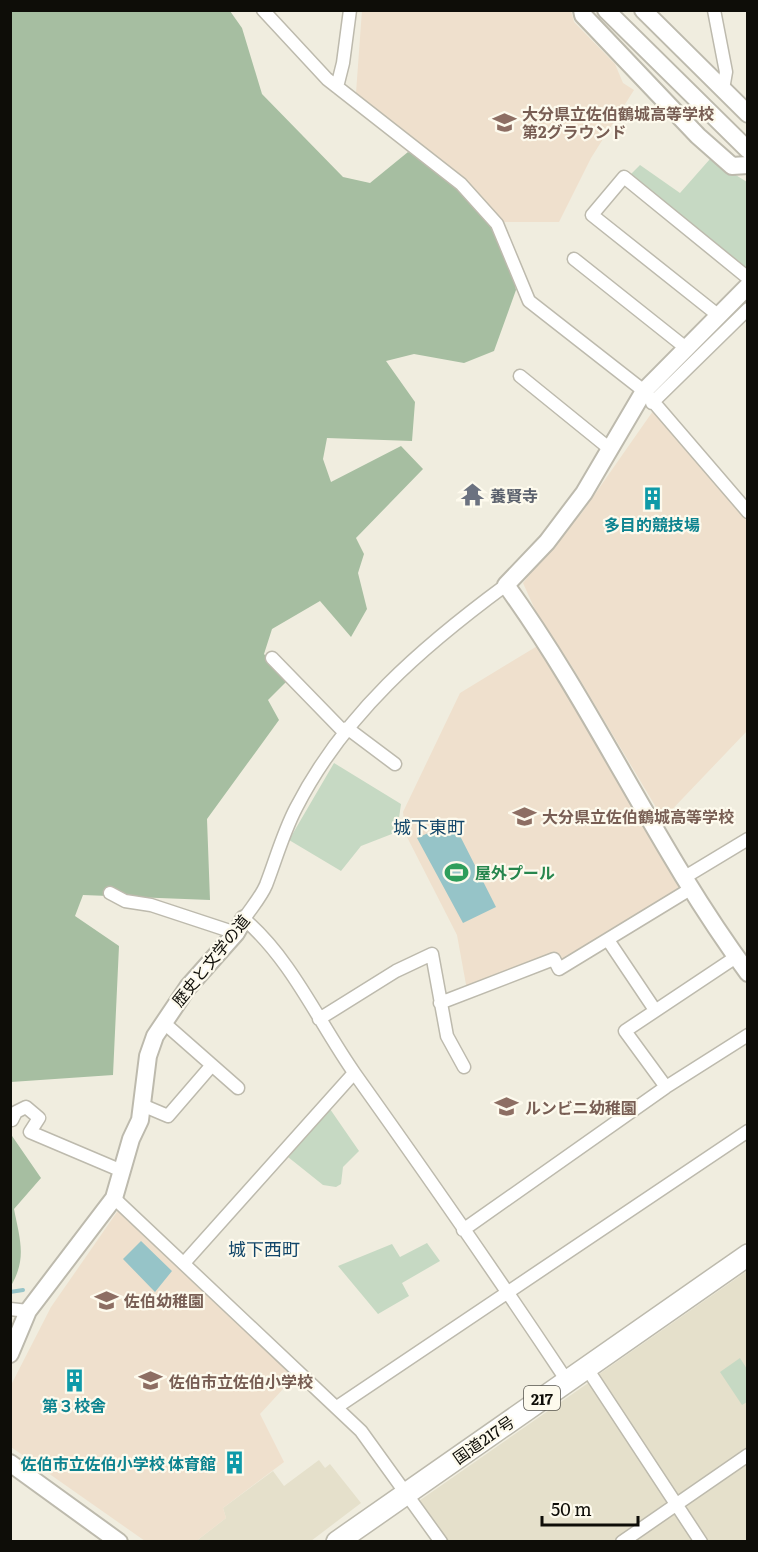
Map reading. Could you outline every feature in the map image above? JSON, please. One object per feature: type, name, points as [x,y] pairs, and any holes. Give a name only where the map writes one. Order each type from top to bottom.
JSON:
[{"type":"highway","name":"国道217号","points":[[337,1542],[747,1255]]},
{"type":"street","points":[[263,10],[336,87],[461,184],[497,224],[529,301],[648,397],[747,512]]},
{"type":"street","points":[[336,87],[343,63],[350,10]]},
{"type":"street","points":[[582,10],[584,15],[698,136],[732,166],[747,165]]},
{"type":"street","points":[[606,10],[653,60],[747,150]]},
{"type":"street","points":[[643,10],[747,114]]},
{"type":"street","points":[[714,10],[726,72],[723,89]]},
{"type":"street","points":[[719,316],[592,215],[624,177],[747,278]]},
{"type":"street","points":[[574,260],[686,348]]},
{"type":"street","points":[[747,286],[686,348],[610,448],[584,493],[547,542],[506,585],[547,642],[689,883],[747,973]]},
{"type":"street","points":[[648,397],[747,309]]},
{"type":"street","points":[[520,376],[610,448]]},
{"type":"street","name":"歴史と文学の道","points":[[10,1354],[28,1311],[114,1198],[140,1119],[148,1056],[155,1035],[188,987],[240,926],[265,886],[272,862],[296,808],[346,730],[389,680],[441,633],[506,585]]},
{"type":"street","points":[[272,658],[346,730],[394,764]]},
{"type":"street","points":[[440,1003],[554,958],[559,969],[608,940],[689,883],[747,838]]},
{"type":"street","points":[[110,893],[125,900],[240,926],[267,939],[354,1073],[406,1143],[567,1381]]},
{"type":"street","points":[[608,940],[655,1010]]},
{"type":"street","points":[[319,1019],[396,971],[432,954],[447,1036],[464,1068]]},
{"type":"street","points":[[666,1087],[625,1031],[736,957]]},
{"type":"street","points":[[163,1022],[238,1088]]},
{"type":"street","points":[[463,1230],[666,1087],[747,1035]]},
{"type":"street","points":[[142,1105],[168,1116],[212,1065]]},
{"type":"street","points":[[184,1263],[354,1073]]},
{"type":"street","points":[[12,1120],[16,1112],[26,1107],[39,1118],[30,1132],[122,1171]]},
{"type":"street","points":[[337,1407],[747,1131]]},
{"type":"street","points":[[114,1198],[361,1431],[441,1542]]},
{"type":"street","points":[[10,1309],[28,1311]]},
{"type":"street","points":[[586,1367],[701,1542]]},
{"type":"street","points":[[622,1542],[747,1455]]},
{"type":"street","points":[[10,1463],[119,1542]]},
{"type":"shaded area","name":"大分県立佐伯鶴城高等学校 第2グラウンド","points":[[362,10],[571,11],[574,22],[615,64],[623,83],[634,90],[591,158],[559,222],[504,222],[475,189],[356,93]]},
{"type":"shaded area","name":"大分県立佐伯鶴城高等学校","points":[[653,411],[747,521],[747,731],[663,819],[573,668],[537,614],[523,583],[574,519],[581,514]]},
{"type":"shaded area","name":"大分県立佐伯鶴城高等学校","points":[[539,645],[689,887],[560,962],[467,990],[457,935],[406,835],[403,812],[460,693]]},
{"type":"shaded area","name":"佐伯市立佐伯小学校","points":[[117,1212],[125,1213],[295,1376],[260,1414],[284,1462],[223,1508],[226,1518],[195,1542],[145,1541],[11,1447],[10,1387],[51,1307]]},
{"type":"shaded area","points":[[747,1271],[747,1451],[677,1501],[595,1377]]},
{"type":"shaded area","points":[[591,1381],[673,1504],[618,1541],[443,1542],[416,1503]]},
{"type":"shaded area","points":[[747,1456],[747,1541],[703,1541],[678,1505]]},
{"type":"shaded area","points":[[319,1460],[325,1468],[330,1464],[361,1503],[311,1541],[195,1542],[226,1518],[223,1508],[273,1471],[284,1486]]},
{"type":"shaded area","points":[[676,1507],[699,1542],[625,1542]]},
{"type":"green space","points":[[11,11],[230,11],[242,28],[262,94],[343,177],[370,183],[408,152],[437,168],[489,221],[511,263],[516,290],[494,351],[464,363],[414,354],[386,361],[415,402],[412,441],[327,438],[323,459],[331,482],[401,446],[423,469],[356,538],[364,554],[358,573],[367,609],[351,637],[320,601],[272,629],[264,654],[287,681],[268,700],[279,720],[207,819],[210,900],[83,895],[75,916],[119,946],[113,1075],[11,1082]]},
{"type":"green space","points":[[710,159],[747,182],[747,270],[630,175],[640,165],[680,193]]},
{"type":"green space","points":[[334,763],[401,804],[397,832],[361,846],[341,871],[289,840]]},
{"type":"green space","points":[[330,1109],[359,1151],[343,1167],[341,1184],[336,1187],[323,1185],[288,1157]]},
{"type":"green space","points":[[10,1133],[41,1178],[14,1209],[21,1258],[11,1286]]},
{"type":"green space","points":[[427,1243],[440,1261],[402,1283],[409,1296],[378,1314],[338,1266],[392,1244],[400,1257]]},
{"type":"green space","points":[[740,1358],[747,1369],[747,1402],[742,1405],[720,1372]]},
{"type":"water","name":"屋外プール","points":[[453,822],[496,907],[463,923],[417,838]]},
{"type":"water","points":[[141,1241],[172,1271],[155,1292],[123,1259]]},
{"type":"waterway","points":[[10,1292],[23,1290]]},
{"type":"place","name":"大分県立佐伯鶴城高等学校 第2グラウンド","points":[[504,122]]},
{"type":"place","name":"養賢寺","points":[[472,495]]},
{"type":"place","name":"多目的競技場","points":[[652,499]]},
{"type":"place","name":"大分県立佐伯鶴城高等学校","points":[[524,816]]},
{"type":"place","name":"屋外プール","points":[[457,872]]},
{"type":"place","name":"ルンビニ幼稚園","points":[[507,1107]]},
{"type":"place","name":"佐伯幼稚園","points":[[106,1300]]},
{"type":"place","name":"第３校舎","points":[[74,1380]]},
{"type":"place","name":"佐伯市立佐伯小学校","points":[[151,1381]]},
{"type":"place","name":"佐伯市立佐伯小学校 体育館","points":[[234,1463]]},
{"type":"district","name":"城下東町","points":[[429,826]]},
{"type":"district","name":"城下西町","points":[[264,1248]]}]
